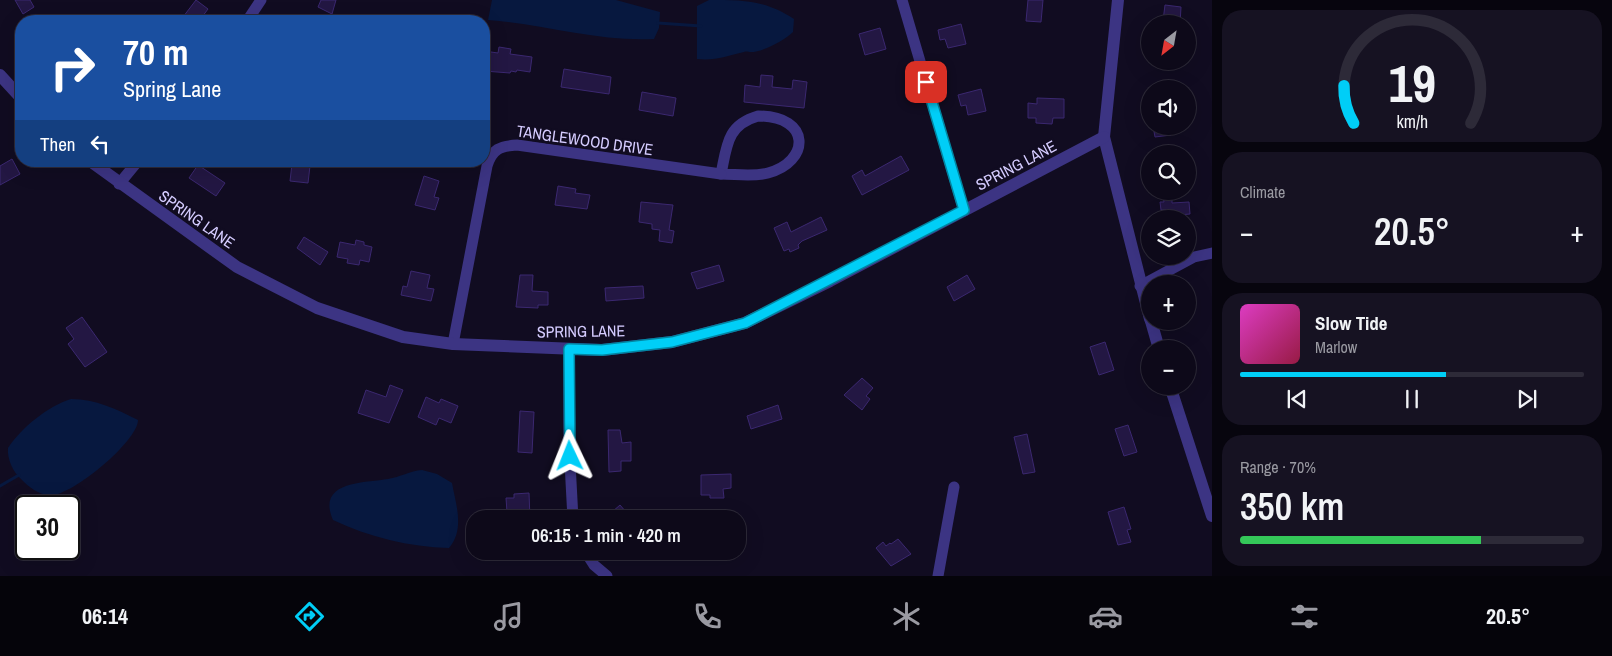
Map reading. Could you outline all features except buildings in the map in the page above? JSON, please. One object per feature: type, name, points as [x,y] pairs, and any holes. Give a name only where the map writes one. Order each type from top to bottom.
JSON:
[{"type":"street","points":[[252,15],[261,0]]},
{"type":"street","points":[[902,0],[964,210]]},
{"type":"street","points":[[1118,0],[1104,137],[1141,289]]},
{"type":"street","points":[[2,81],[15,93]]},
{"type":"street","name":"TANGLEWOOD DRIVE","points":[[490,155],[496,149],[517,145],[721,174],[760,174],[782,166],[795,154],[800,140],[798,130],[786,121],[772,116],[758,116],[744,120],[735,128],[731,135],[721,174]]},
{"type":"street","name":"SPRING LANE","points":[[98,167],[236,267],[317,308],[403,337],[453,344],[602,350],[672,342],[745,323],[1104,137]]},
{"type":"street","points":[[119,184],[133,167]]},
{"type":"street","name":"TANGLEWOOD DRIVE","points":[[453,344],[487,167]]},
{"type":"street","points":[[1140,286],[1194,257],[1212,253]]},
{"type":"street","points":[[569,349],[569,444],[573,510]]},
{"type":"street","points":[[1173,395],[1212,516]]},
{"type":"street","points":[[938,576],[954,488]]},
{"type":"street","points":[[591,560],[607,576]]},
{"type":"water","points":[[492,0],[616,0],[660,12],[659,28],[654,39],[613,38],[490,20],[489,15]]},
{"type":"water","points":[[709,0],[753,2],[773,8],[794,19],[793,32],[779,42],[761,50],[715,59],[697,59],[697,6]]},
{"type":"water","points":[[71,399],[89,401],[114,409],[138,420],[135,429],[127,441],[88,477],[61,493],[42,494],[31,488],[15,473],[11,465],[8,448],[20,433],[44,412]]},
{"type":"water","points":[[422,470],[437,474],[452,483],[458,525],[454,541],[449,548],[419,546],[389,540],[333,520],[329,507],[331,498],[345,486],[388,479]]},
{"type":"waterway","points":[[658,23],[701,26]]},
{"type":"waterway","points":[[0,486],[19,475]]},
{"type":"route","points":[[570,456],[569,349],[602,350],[672,342],[745,323],[830,281],[964,210],[926,82]]}]
